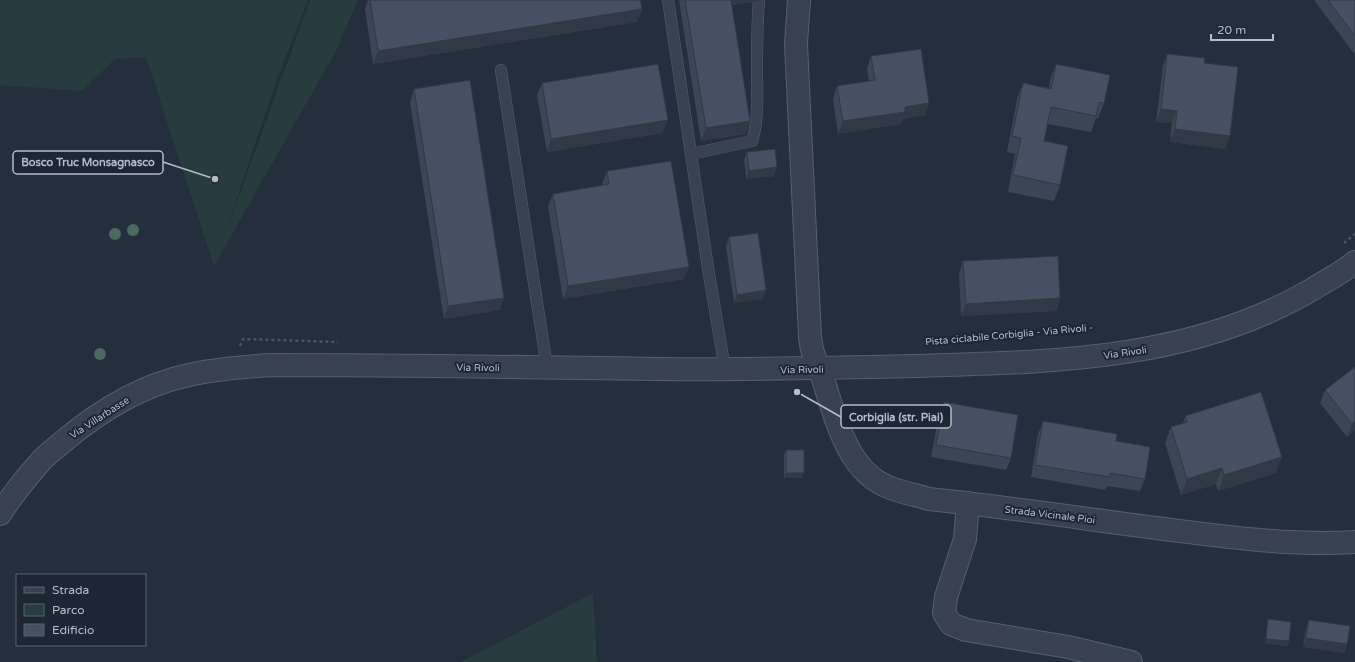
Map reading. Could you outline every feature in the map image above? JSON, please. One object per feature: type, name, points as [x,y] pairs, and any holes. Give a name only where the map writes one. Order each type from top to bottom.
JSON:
[{"type":"street","name":"Strada Vicinale Pioi","points":[[799,0],[796,44],[810,337],[813,353],[846,445],[857,464],[870,477],[887,487],[929,499],[1197,533],[1327,544],[1355,542]]},
{"type":"street","name":"Via Rivoli","points":[[229,368],[270,365],[820,369],[1004,364],[1114,355],[1146,350],[1188,340],[1225,329],[1260,316],[1295,299],[1355,262]]},
{"type":"street","name":"Via Villarbasse","points":[[0,514],[11,497],[42,460],[78,429],[119,402],[156,385],[187,375],[229,368]]},
{"type":"street","points":[[968,503],[965,539],[946,597],[944,613],[951,624],[966,630],[1068,647],[1131,662]]},
{"type":"lane","points":[[668,0],[708,268],[725,369]]},
{"type":"lane","points":[[691,154],[752,141],[756,128],[757,30],[759,0]]},
{"type":"lane","points":[[501,70],[547,367]]},
{"type":"path","points":[[1344,243],[1355,234]]},
{"type":"green space","points":[[0,0],[308,0],[273,90],[223,240],[310,0],[358,0],[336,51],[214,266],[146,57],[115,59],[82,91],[0,85]]},
{"type":"green space","points":[[593,593],[597,662],[461,662]]},
{"type":"building","points":[[370,0],[640,0],[642,9],[378,51]]},
{"type":"building","points":[[685,0],[731,0],[750,121],[706,128]]},
{"type":"building","points":[[1328,0],[1355,0],[1355,36]]},
{"type":"building","points":[[921,49],[929,103],[905,107],[905,112],[843,121],[837,86],[875,80],[871,56]]},
{"type":"building","points":[[1167,54],[1205,58],[1204,63],[1238,67],[1230,136],[1175,129],[1177,111],[1161,109]]},
{"type":"building","points":[[658,64],[668,120],[551,139],[542,83]]},
{"type":"building","points":[[1056,64],[1110,75],[1104,103],[1099,102],[1096,116],[1051,107],[1044,141],[1068,146],[1060,185],[1013,175],[1021,138],[1012,136],[1023,83],[1051,89]]},
{"type":"building","points":[[470,80],[504,298],[448,306],[414,89]]},
{"type":"building","points":[[775,149],[777,167],[749,171],[747,152]]},
{"type":"building","points":[[671,161],[689,267],[568,286],[553,194],[609,184],[607,171]]},
{"type":"building","points":[[758,233],[766,290],[737,295],[729,237]]},
{"type":"building","points":[[1058,256],[1060,298],[966,304],[963,261]]},
{"type":"building","points":[[1355,367],[1355,421],[1352,424],[1325,390]]},
{"type":"building","points":[[1261,392],[1282,457],[1224,475],[1222,468],[1187,479],[1171,427],[1187,422],[1185,416]]},
{"type":"building","points":[[944,402],[1018,415],[1011,458],[936,445]]},
{"type":"building","points":[[1043,421],[1117,434],[1116,441],[1150,447],[1145,479],[1110,473],[1110,477],[1035,465]]},
{"type":"building","points":[[786,450],[804,450],[804,473],[786,473]]},
{"type":"building","points":[[1268,619],[1291,622],[1289,641],[1266,639]]},
{"type":"building","points":[[1309,620],[1350,626],[1347,644],[1306,638]]},
{"type":"place","name":"Bosco Truc Monsagnasco","points":[[215,179]]},
{"type":"place","name":"Corbiglia (str. Piai)","points":[[797,392]]}]
